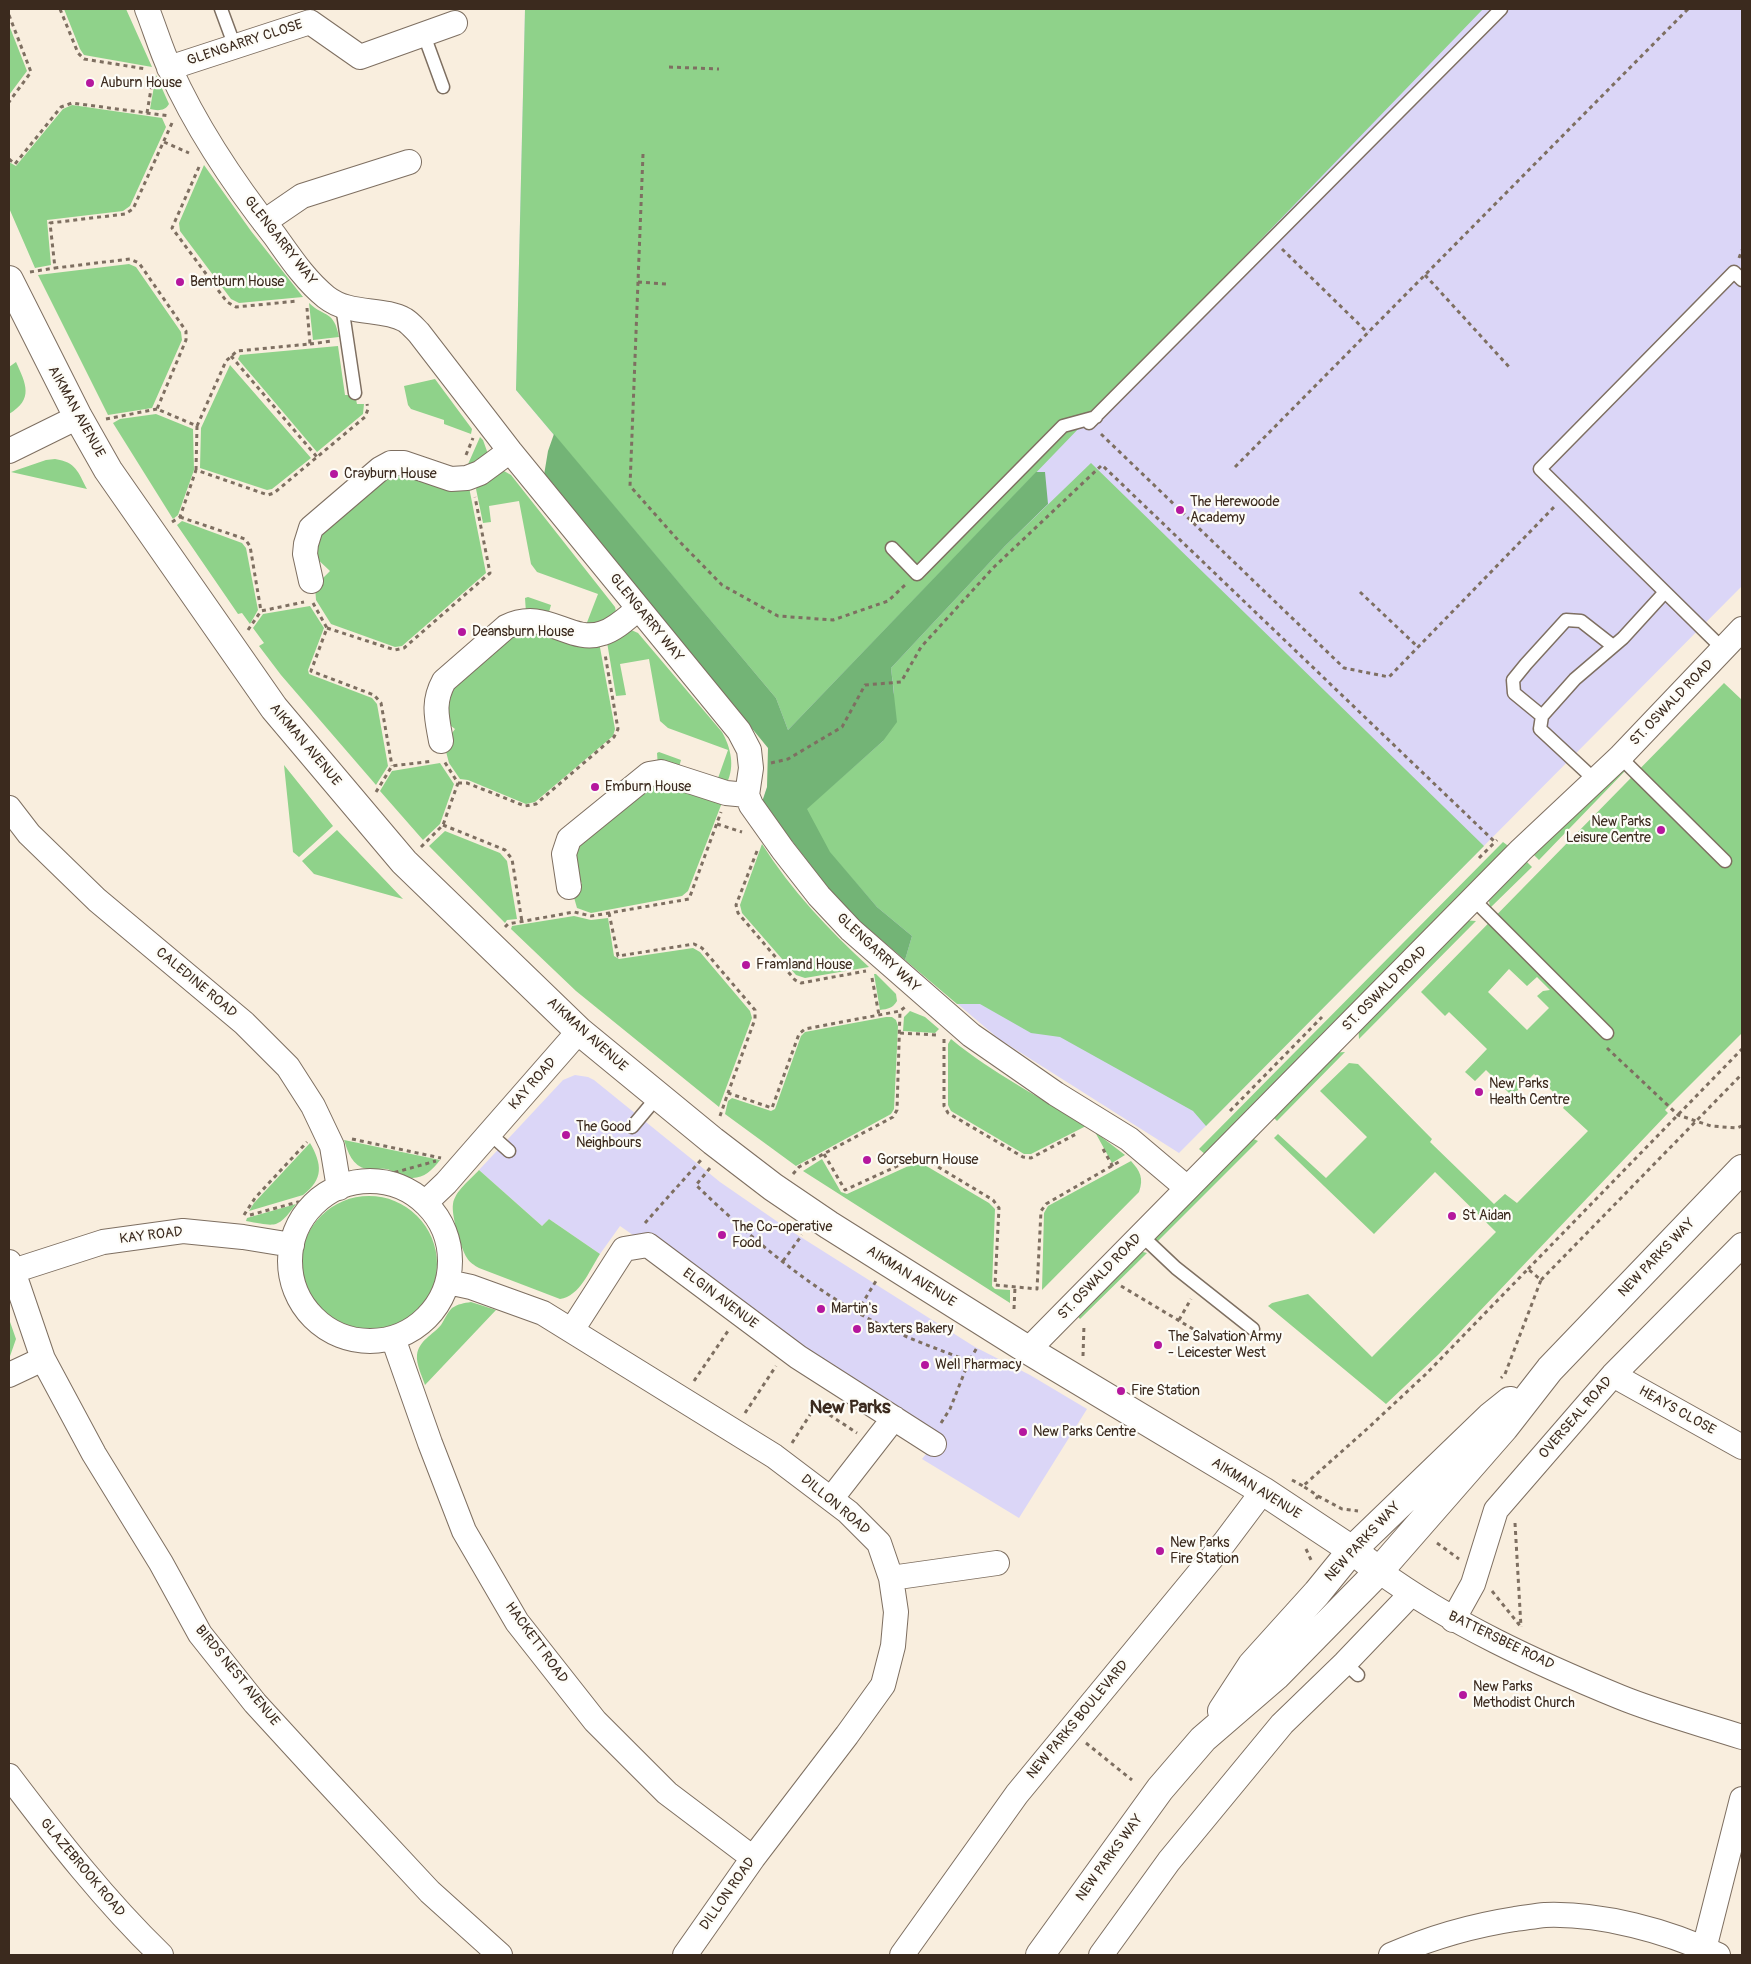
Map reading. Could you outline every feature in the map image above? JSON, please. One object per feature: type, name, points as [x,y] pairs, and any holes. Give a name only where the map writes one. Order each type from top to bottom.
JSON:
[{"type":"main road","name":"AIKMAN AVENUE","points":[[9,280],[81,423],[108,470],[274,708],[404,862],[579,1031],[713,1141],[780,1192],[829,1225],[1028,1350],[1263,1491],[1352,1550],[1379,1571]]},
{"type":"main road","name":"NEW PARKS WAY","points":[[1203,1739],[1276,1676],[1379,1571],[1504,1428],[1550,1369],[1742,1169]]},
{"type":"main road","name":"NEW PARKS WAY","points":[[1040,1955],[1160,1789],[1203,1739],[1252,1664],[1317,1593],[1352,1550],[1490,1417],[1550,1369]]},
{"type":"street","name":"GLENGARRY WAY","points":[[147,9],[159,73],[264,222],[314,286],[328,298],[342,306],[388,314],[405,320],[419,333],[510,451],[739,731],[749,750],[751,768],[736,794],[751,805],[782,850],[819,896],[851,930],[971,1035],[1056,1094],[1128,1139],[1187,1188]]},
{"type":"street","name":"GLENGARRY CLOSE","points":[[159,73],[310,22],[360,57],[455,23]]},
{"type":"street","points":[[264,222],[302,196],[409,162]]},
{"type":"street","points":[[9,451],[81,423]]},
{"type":"street","points":[[311,581],[305,554],[311,528],[380,469],[391,463],[404,463],[451,479],[480,474],[510,451]]},
{"type":"street","points":[[442,750],[436,703],[444,681],[506,627],[528,620],[582,634],[601,634],[638,609]]},
{"type":"street","name":"ST. OSWALD ROAD","points":[[1028,1350],[1474,900],[1521,850],[1620,757],[1742,629]]},
{"type":"street","points":[[569,887],[564,854],[569,839],[649,774],[661,772],[736,794]]},
{"type":"street","name":"CALEDINE ROAD","points":[[9,808],[29,834],[97,900],[244,1023],[288,1067],[313,1106],[332,1146],[339,1188]]},
{"type":"street","name":"KAY ROAD","points":[[425,1203],[446,1183],[579,1031]]},
{"type":"street","points":[[357,1182],[384,1183],[410,1192],[425,1203],[439,1220],[447,1239],[450,1260],[448,1282],[440,1300],[428,1317],[412,1330],[394,1338],[357,1341],[339,1335],[323,1326],[310,1314],[299,1299],[292,1282],[290,1264],[296,1230],[315,1203],[339,1188],[357,1182]]},
{"type":"street","name":"KAY ROAD","points":[[11,1267],[104,1242],[183,1231],[242,1237],[292,1245]]},
{"type":"street","name":"OVERSEAL ROAD","points":[[1453,1620],[1473,1584],[1496,1510],[1613,1376],[1742,1245]]},
{"type":"street","name":"ELGIN AVENUE","points":[[632,1248],[648,1246],[787,1349],[932,1442]]},
{"type":"street","points":[[572,1330],[624,1248],[632,1248]]},
{"type":"street","name":"BIRDS NEST AVENUE","points":[[11,1267],[43,1359],[94,1454],[161,1563],[200,1634],[255,1703],[430,1892],[500,1955]]},
{"type":"street","name":"DILLON ROAD","points":[[448,1282],[471,1287],[543,1313],[734,1430],[780,1461],[848,1512],[879,1543],[892,1578],[896,1612],[893,1646],[883,1685],[754,1858],[685,1955]]},
{"type":"street","name":"HACKETT ROAD","points":[[394,1338],[430,1443],[464,1531],[517,1622],[601,1727],[667,1793],[754,1858]]},
{"type":"street","points":[[9,1375],[43,1359]]},
{"type":"street","name":"HEAYS CLOSE","points":[[1613,1376],[1742,1447]]},
{"type":"street","points":[[831,1499],[894,1418]]},
{"type":"street","name":"NEW PARKS BOULEVARD","points":[[902,1955],[1017,1794],[1224,1544],[1263,1491]]},
{"type":"street","points":[[892,1578],[997,1563]]},
{"type":"street","name":"BATTERSBEE ROAD","points":[[1379,1571],[1411,1594],[1453,1620],[1533,1658],[1621,1698],[1742,1737]]},
{"type":"street","points":[[1100,1955],[1169,1861],[1282,1724],[1352,1669],[1411,1594]]},
{"type":"street","name":"GLAZEBROOK ROAD","points":[[9,1776],[41,1818],[130,1925],[161,1955]]},
{"type":"street","points":[[1391,1955],[1427,1939],[1466,1928],[1544,1915],[1588,1917],[1625,1924],[1711,1952],[1742,1799]]},
{"type":"lane","points":[[221,9],[235,47]]},
{"type":"lane","points":[[892,548],[917,574],[1063,426],[1092,420],[1501,9]]},
{"type":"lane","points":[[424,35],[443,87]]},
{"type":"lane","points":[[1723,649],[1540,469],[1734,272],[1742,280]]},
{"type":"lane","points":[[342,306],[355,393]]},
{"type":"lane","points":[[1596,780],[1540,729],[1542,716],[1575,678],[1623,638],[1666,592]]},
{"type":"lane","points":[[1542,716],[1514,693],[1513,680],[1566,620],[1581,621],[1613,646]]},
{"type":"lane","points":[[1620,757],[1725,861]]},
{"type":"lane","points":[[1474,900],[1607,1033]]},
{"type":"lane","points":[[632,1127],[658,1096]]},
{"type":"lane","points":[[489,1134],[509,1151]]},
{"type":"lane","points":[[1141,1235],[1176,1268],[1253,1329]]},
{"type":"path","points":[[60,9],[78,53],[84,59],[159,73],[147,113]]},
{"type":"path","points":[[1235,467],[1688,9]]},
{"type":"path","points":[[9,15],[31,72],[9,102]]},
{"type":"path","points":[[669,67],[719,69]]},
{"type":"path","points":[[9,159],[15,164],[62,107],[72,102],[175,117],[133,209],[125,214],[50,223],[54,268],[130,259],[138,263],[186,331],[186,340],[157,409]]},
{"type":"path","points":[[164,142],[194,155]]},
{"type":"path","points":[[643,154],[630,486],[722,586],[778,616],[833,620],[888,601],[917,574]]},
{"type":"path","points":[[202,158],[172,228],[227,302],[236,307],[306,300],[310,344]]},
{"type":"path","points":[[1277,244],[1368,332]]},
{"type":"path","points":[[1425,274],[1510,368]]},
{"type":"path","points":[[638,282],[666,284]]},
{"type":"path","points":[[171,523],[180,517],[196,470],[197,426],[226,361],[236,351],[347,340]]},
{"type":"path","points":[[231,356],[317,457]]},
{"type":"path","points":[[196,470],[268,495],[274,493],[365,417],[368,410],[364,393],[355,393]]},
{"type":"path","points":[[81,423],[157,409],[197,426]]},
{"type":"path","points":[[1092,420],[1344,668],[1389,677],[1566,495]]},
{"type":"path","points":[[751,768],[788,759],[842,727],[865,685],[901,682],[922,647],[994,567],[1102,465],[1495,842]]},
{"type":"path","points":[[261,610],[312,600],[327,628],[395,650],[404,648],[490,574],[471,476]]},
{"type":"path","points":[[180,517],[244,539],[250,546],[261,610],[246,634],[228,644]]},
{"type":"path","points":[[1360,592],[1418,647]]},
{"type":"path","points":[[327,628],[311,671],[374,695],[381,703],[392,766]]},
{"type":"path","points":[[458,783],[467,783],[525,806],[536,804],[614,737],[618,729],[601,634]]},
{"type":"path","points":[[375,793],[392,766],[442,750],[458,783],[444,825],[404,862]]},
{"type":"path","points":[[487,943],[508,924],[574,912],[591,916],[689,899],[717,824],[736,794]]},
{"type":"path","points":[[717,824],[744,832]]},
{"type":"path","points":[[444,825],[505,850],[512,859],[522,922]]},
{"type":"path","points":[[1474,864],[1500,838]]},
{"type":"path","points":[[758,846],[736,905],[738,913],[795,980],[801,983],[871,970],[879,1015]]},
{"type":"path","points":[[609,913],[618,956],[694,944],[702,948],[755,1010],[755,1019],[720,1116]]},
{"type":"path","points":[[728,1093],[772,1108],[799,1034],[805,1029],[900,1012],[919,991]]},
{"type":"path","points":[[1227,1114],[1328,1011]]},
{"type":"path","points":[[780,1192],[799,1167],[893,1117],[897,1110],[900,1012]]},
{"type":"path","points":[[900,1033],[944,1036],[944,1106],[948,1113],[1023,1157],[1031,1158],[1082,1131]]},
{"type":"path","points":[[1604,1046],[1678,1115],[1711,1126],[1736,1128],[1742,1126]]},
{"type":"path","points":[[1303,1486],[1367,1430],[1426,1374],[1742,1049]]},
{"type":"path","points":[[1498,1381],[1505,1374],[1541,1280],[1742,1074]]},
{"type":"path","points":[[315,1203],[298,1202],[242,1217],[255,1198],[325,1132],[447,1159],[389,1174],[384,1183]]},
{"type":"path","points":[[824,1154],[845,1190],[915,1158],[925,1160],[993,1200],[999,1208],[995,1285],[1037,1289],[1041,1211],[1046,1204],[1126,1158]]},
{"type":"path","points":[[632,1248],[631,1238],[701,1160]]},
{"type":"path","points":[[710,1168],[696,1184],[745,1230],[805,1279],[857,1312],[897,1333],[969,1361]]},
{"type":"path","points":[[783,1261],[802,1235]]},
{"type":"path","points":[[1528,1269],[1541,1280]]},
{"type":"path","points":[[857,1312],[876,1281]]},
{"type":"path","points":[[1115,1292],[1121,1285],[1198,1332]]},
{"type":"path","points":[[1014,1309],[1016,1287]]},
{"type":"path","points":[[1179,1320],[1199,1287]]},
{"type":"path","points":[[682,1398],[740,1314]]},
{"type":"path","points":[[1083,1358],[1084,1323]]},
{"type":"path","points":[[932,1442],[950,1409],[969,1361],[978,1345]]},
{"type":"path","points":[[734,1430],[787,1349]]},
{"type":"path","points":[[780,1461],[833,1380]]},
{"type":"path","points":[[816,1406],[874,1443]]},
{"type":"path","points":[[1286,1476],[1342,1509],[1358,1511],[1363,1507]]},
{"type":"path","points":[[1514,1489],[1521,1628]]},
{"type":"path","points":[[1304,1519],[1318,1496]]},
{"type":"path","points":[[1417,1526],[1437,1543],[1430,1550]]},
{"type":"path","points":[[1477,1571],[1521,1628],[1533,1658]]},
{"type":"path","points":[[1070,1730],[1132,1780]]},
{"type":"shaded area","name":"The Herewoode Academy","points":[[525,9],[1742,9],[1742,586],[1179,1153],[999,1039],[843,907],[762,802],[787,730],[776,698],[516,390]]},
{"type":"shaded area","points":[[575,1075],[594,1080],[720,1182],[788,1229],[975,1347],[1030,1375],[1087,1409],[1019,1518],[922,1459],[934,1444],[620,1226],[600,1254],[549,1219],[542,1226],[479,1170],[563,1080]]},
{"type":"green space","points":[[64,9],[126,9],[152,67],[84,55]]},
{"type":"green space","points":[[525,9],[1483,9],[788,730],[776,698],[516,390]]},
{"type":"green space","points":[[9,25],[27,71],[9,95]]},
{"type":"green space","points":[[156,75],[169,104],[161,110],[150,109]]},
{"type":"green space","points":[[72,105],[162,118],[166,127],[130,206],[123,211],[47,220],[51,265],[35,268],[9,208],[9,162],[16,166],[63,109]]},
{"type":"green space","points":[[204,165],[251,231],[303,297],[239,303],[231,299],[180,231],[179,223]]},
{"type":"green space","points":[[129,264],[136,267],[181,332],[182,340],[152,408],[108,415],[38,275]]},
{"type":"green space","points":[[309,303],[332,318],[339,337],[313,340]]},
{"type":"green space","points":[[338,346],[345,395],[355,395],[357,404],[364,404],[363,414],[317,452],[238,359],[240,355]]},
{"type":"green space","points":[[16,362],[23,377],[26,391],[22,403],[9,414],[9,367]]},
{"type":"green space","points":[[230,365],[311,458],[272,489],[267,490],[200,468],[201,428]]},
{"type":"green space","points":[[435,379],[472,429],[471,434],[444,424],[444,420],[411,409],[408,405],[404,386]]},
{"type":"green space","points":[[156,414],[193,429],[194,470],[178,515],[173,519],[113,423],[120,419]]},
{"type":"green space","points":[[554,434],[776,698],[788,730],[1036,472],[1045,472],[1048,504],[1005,546],[891,668],[897,722],[883,741],[807,809],[830,852],[877,907],[912,936],[905,960],[843,907],[762,802],[767,787],[768,748],[544,475],[548,451]]},
{"type":"green space","points":[[480,437],[488,454],[465,471]]},
{"type":"green space","points":[[55,459],[72,465],[87,489],[11,472],[46,460]]},
{"type":"green space","points":[[1091,463],[1484,846],[1206,1126],[1193,1111],[1060,1037],[1031,1033],[980,1004],[957,1004],[905,960],[912,936],[877,907],[829,852],[806,809],[883,741],[894,693],[891,668],[1005,546]]},
{"type":"green space","points":[[393,471],[469,487],[486,573],[402,646],[395,647],[331,624],[316,600],[315,586],[330,571],[312,554],[314,538]]},
{"type":"green space","points":[[497,471],[504,471],[511,475],[615,607],[616,612],[613,620],[598,628],[587,629],[566,624],[536,613],[526,613],[525,598],[528,597],[551,605],[549,612],[586,625],[598,594],[537,572],[531,564],[519,501],[489,506],[491,522],[483,523],[476,489],[479,483],[485,482]]},
{"type":"green space","points":[[182,521],[242,543],[246,548],[258,610],[250,624],[242,613],[238,614],[177,525]]},
{"type":"green space","points":[[310,606],[324,628],[308,670],[309,674],[372,698],[377,704],[388,766],[376,785],[281,675],[259,646],[264,643],[253,628],[263,614]]},
{"type":"green space","points":[[519,628],[599,642],[615,729],[613,736],[535,802],[526,804],[468,780],[460,779],[449,763],[444,744],[455,729],[442,719],[450,685]]},
{"type":"green space","points":[[629,629],[638,633],[722,732],[728,744],[731,757],[731,770],[727,783],[718,785],[658,767],[657,753],[659,752],[681,760],[679,767],[717,781],[728,750],[668,728],[660,721],[649,659],[620,664],[626,695],[616,696],[607,642],[616,633]]},
{"type":"green space","name":"New Parks Leisure Centre","points":[[1724,683],[1742,700],[1742,1033],[1665,1110],[1668,1113],[1439,1354],[1386,1404],[1268,1306],[1272,1303],[1308,1294],[1372,1357],[1496,1232],[1435,1172],[1374,1234],[1274,1138],[1278,1134],[1326,1178],[1367,1137],[1320,1091],[1349,1063],[1358,1064],[1432,1139],[1430,1142],[1494,1204],[1505,1194],[1517,1203],[1588,1131],[1563,1108],[1566,1104],[1534,1074],[1512,1096],[1486,1070],[1475,1081],[1465,1072],[1487,1049],[1449,1012],[1445,1016],[1421,992]],"holes":[[[1509,969],[1527,986],[1537,977],[1550,990],[1543,991],[1537,996],[1549,1008],[1527,1030],[1488,992]]]},
{"type":"green space","points":[[440,763],[454,784],[440,824],[423,840],[380,791],[392,771]]},
{"type":"green space","points":[[284,765],[333,826],[299,857],[293,852]]},
{"type":"green space","points":[[1612,771],[1625,771],[1539,860],[1530,851]]},
{"type":"green space","points":[[661,782],[723,800],[688,891],[682,896],[591,913],[577,908],[573,894],[582,883],[570,874],[573,843],[643,787]]},
{"type":"green space","points":[[337,830],[403,899],[314,874],[302,861]]},
{"type":"green space","points":[[445,831],[500,853],[507,861],[517,919],[507,920],[505,923],[429,846]]},
{"type":"green space","points":[[1503,842],[1511,848],[1206,1155],[1199,1149]]},
{"type":"green space","points":[[762,844],[811,909],[869,967],[805,978],[796,975],[742,913],[740,905]]},
{"type":"green space","points":[[1524,859],[1532,867],[1490,908],[1488,893]]},
{"type":"green space","points":[[574,916],[591,920],[608,918],[614,956],[619,959],[693,948],[700,952],[750,1011],[752,1018],[719,1107],[576,991],[511,929],[512,926]]},
{"type":"green space","points":[[1462,920],[1476,921],[1359,1039],[1358,1024]]},
{"type":"green space","points":[[874,974],[896,994],[897,1001],[890,1008],[880,1010]]},
{"type":"green space","points":[[910,1011],[925,1017],[939,1029],[935,1033],[903,1031],[904,1017]]},
{"type":"green space","points":[[892,1017],[896,1020],[898,1026],[894,1109],[891,1114],[796,1166],[725,1114],[728,1101],[732,1098],[771,1111],[775,1109],[801,1036],[805,1032]]},
{"type":"green space","points":[[951,1039],[1000,1074],[1086,1126],[1031,1154],[1024,1154],[951,1111],[948,1105],[948,1044]]},
{"type":"green space","points":[[1345,1052],[1277,1121],[1269,1113],[1329,1053]]},
{"type":"green space","points":[[1095,1132],[1125,1155],[1112,1163]]},
{"type":"green space","points":[[1247,1136],[1258,1141],[1157,1242],[1153,1232]]},
{"type":"green space","points":[[344,1140],[440,1160],[421,1177],[405,1177],[389,1170],[367,1169],[358,1165],[351,1158]]},
{"type":"green space","points":[[310,1143],[319,1164],[319,1171],[315,1183],[310,1189],[303,1195],[249,1211],[254,1203]]},
{"type":"green space","points":[[822,1159],[841,1192],[847,1194],[915,1163],[923,1164],[989,1203],[995,1209],[992,1286],[995,1289],[1010,1290],[1010,1303],[803,1171]]},
{"type":"green space","points":[[1131,1161],[1140,1175],[1139,1192],[1042,1290],[1044,1213],[1048,1206]]},
{"type":"green space","points":[[479,1170],[542,1226],[549,1219],[600,1254],[579,1288],[573,1293],[560,1299],[479,1268],[468,1260],[457,1232],[453,1204],[460,1190]]},
{"type":"green space","points":[[369,1196],[395,1201],[407,1207],[417,1216],[426,1226],[432,1238],[437,1264],[432,1290],[426,1302],[417,1312],[407,1321],[395,1327],[369,1332],[343,1327],[331,1321],[321,1312],[312,1302],[306,1290],[301,1264],[306,1238],[312,1226],[321,1216],[331,1207],[343,1201]]},
{"type":"green space","points":[[296,1204],[280,1222],[275,1224],[270,1225],[246,1221],[247,1218]]},
{"type":"green space","points":[[1135,1250],[1147,1253],[1080,1319],[1073,1311]]},
{"type":"green space","points":[[471,1302],[496,1310],[425,1385],[417,1359],[420,1345],[438,1329],[452,1308]]},
{"type":"green space","points":[[9,1319],[16,1339],[9,1359]]},
{"type":"place","name":"Auburn House","points":[[90,83]]},
{"type":"place","name":"Bentburn House","points":[[180,282]]},
{"type":"place","name":"Crayburn House","points":[[334,474]]},
{"type":"place","name":"The Herewoode Academy","points":[[1180,510]]},
{"type":"place","name":"Deansburn House","points":[[462,632]]},
{"type":"place","name":"Emburn House","points":[[595,787]]},
{"type":"place","name":"New Parks Leisure Centre","points":[[1661,830]]},
{"type":"place","name":"Framland House","points":[[746,965]]},
{"type":"place","name":"New Parks Health Centre","points":[[1479,1092]]},
{"type":"place","name":"The Good Neighbours","points":[[566,1135]]},
{"type":"place","name":"Gorseburn House","points":[[867,1160]]},
{"type":"place","name":"St Aidan","points":[[1452,1216]]},
{"type":"place","name":"The Co-operative Food","points":[[722,1235]]},
{"type":"place","name":"Martin's","points":[[821,1309]]},
{"type":"place","name":"Baxters Bakery","points":[[857,1329]]},
{"type":"place","name":"The Salvation Army - Leicester West","points":[[1158,1345]]},
{"type":"place","name":"Well Pharmacy","points":[[925,1365]]},
{"type":"place","name":"Fire Station","points":[[1121,1391]]},
{"type":"place","name":"New Parks Centre","points":[[1023,1432]]},
{"type":"place","name":"New Parks Fire Station","points":[[1160,1551]]},
{"type":"place","name":"New Parks Methodist Church","points":[[1463,1695]]},
{"type":"district","name":"New Parks","points":[[850,1408]]}]
